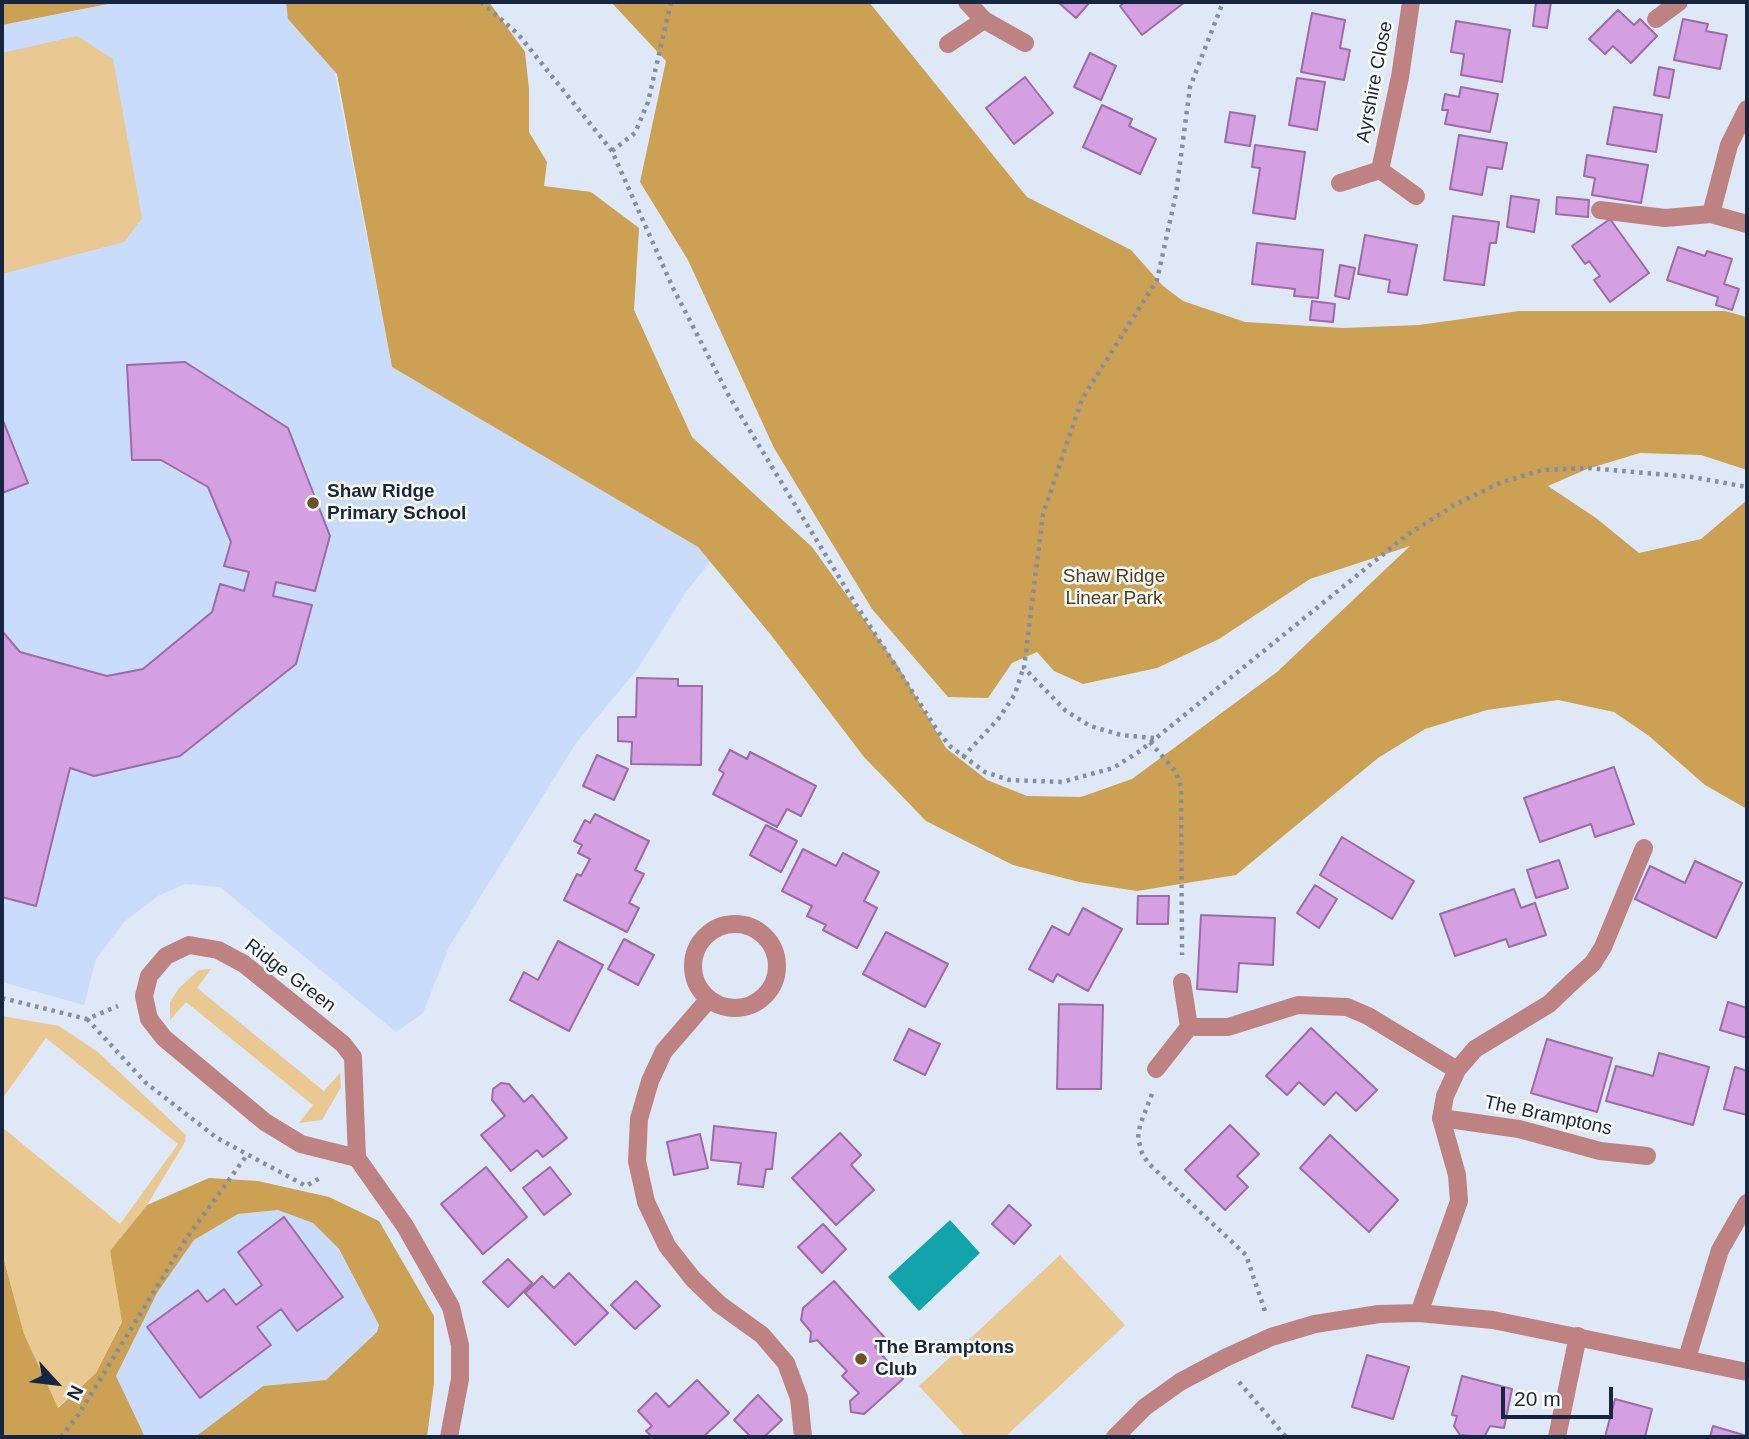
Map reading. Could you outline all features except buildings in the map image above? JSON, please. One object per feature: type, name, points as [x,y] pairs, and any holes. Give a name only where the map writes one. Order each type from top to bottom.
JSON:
[{"type":"street","points":[[967,2],[984,20],[1025,43]]},
{"type":"street","name":"Ayrshire Close","points":[[1380,170],[1400,77],[1410,2]]},
{"type":"street","points":[[1656,19],[1679,2]]},
{"type":"street","points":[[948,44],[984,20]]},
{"type":"street","points":[[1711,214],[1730,145],[1747,109]]},
{"type":"street","name":"Ayrshire Close","points":[[1340,183],[1380,170]]},
{"type":"street","name":"Ayrshire Close","points":[[1380,170],[1416,196]]},
{"type":"street","points":[[1600,210],[1665,218],[1711,214],[1747,224]]},
{"type":"street","points":[[1419,1313],[1459,1201],[1457,1175],[1441,1118],[1445,1096],[1457,1070],[1475,1049],[1549,1004],[1593,963],[1603,947],[1643,848]]},
{"type":"street","points":[[734,923],[749,926],[762,933],[772,944],[776,958],[777,972],[767,992],[750,1006],[736,1008],[721,1006],[709,999],[699,988],[693,959],[707,934],[720,926],[734,923]]},
{"type":"street","name":"Ridge Green","points":[[144,996],[149,976],[166,956],[189,945],[218,950],[244,964],[343,1044],[354,1057],[357,1158]]},
{"type":"street","points":[[1156,1069],[1189,1027],[1182,982]]},
{"type":"street","points":[[144,996],[149,1019],[164,1038],[265,1122],[301,1144],[357,1158],[405,1226],[451,1307],[460,1345],[460,1379],[449,1437]]},
{"type":"street","points":[[709,999],[664,1051],[650,1081],[639,1119],[637,1161],[646,1202],[667,1245],[693,1279],[719,1304],[762,1335],[786,1363],[799,1398],[803,1437]]},
{"type":"street","points":[[1189,1027],[1228,1027],[1298,1005],[1347,1007],[1368,1016],[1457,1070]]},
{"type":"street","name":"The Bramptons","points":[[1441,1118],[1519,1129],[1600,1151],[1647,1156]]},
{"type":"street","points":[[1687,1358],[1720,1250],[1747,1203]]},
{"type":"street","points":[[1115,1437],[1145,1407],[1180,1382],[1225,1358],[1271,1337],[1344,1319],[1419,1313],[1493,1320],[1747,1372]]},
{"type":"street","points":[[1557,1437],[1578,1336]]},
{"type":"path","points":[[481,2],[518,34],[612,151],[673,288],[730,398],[853,600],[939,733],[963,758],[985,772],[1009,780],[1062,782],[1113,768],[1152,740],[1407,535],[1456,504],[1502,482],[1543,470],[1598,468],[1692,477],[1747,487]]},
{"type":"path","points":[[612,151],[635,133],[648,102],[671,2]]},
{"type":"path","points":[[963,758],[1010,702],[1024,668],[1042,514],[1082,399],[1157,280],[1176,194],[1190,87],[1223,2]]},
{"type":"path","points":[[1024,668],[1066,711],[1090,726],[1152,740],[1176,772],[1181,787],[1182,982]]},
{"type":"path","points":[[87,1019],[144,996]]},
{"type":"path","points":[[2,998],[87,1019],[146,1083],[216,1138],[306,1186],[357,1158]]},
{"type":"path","points":[[1156,1069],[1151,1101],[1140,1125],[1138,1138],[1142,1153],[1246,1255],[1254,1270],[1271,1337]]},
{"type":"path","points":[[61,1437],[79,1414],[186,1239],[247,1155]]},
{"type":"path","points":[[1225,1358],[1244,1390],[1286,1437]]},
{"type":"shaded area","name":"Shaw Ridge Primary School","points":[[118,2],[321,2],[392,367],[698,547],[710,562],[686,592],[639,667],[576,743],[449,947],[423,1013],[396,1032],[220,887],[185,884],[158,896],[124,922],[96,959],[84,1005],[2,982],[2,25]]},
{"type":"shaded area","points":[[77,36],[113,59],[142,218],[124,242],[2,274],[2,53]]},
{"type":"shaded area","points":[[211,969],[197,988],[324,1091],[340,1073],[341,1087],[322,1120],[299,1123],[313,1105],[186,1002],[170,1020],[170,1002],[179,988],[199,970]]},
{"type":"shaded area","points":[[2,1016],[59,1026],[98,1052],[186,1135],[185,1142],[147,1205],[110,1251],[122,1321],[96,1373],[57,1408],[24,1334],[2,1253],[2,1127],[120,1224],[178,1144],[46,1038],[2,1099]]},
{"type":"shaded area","points":[[279,1210],[313,1223],[339,1250],[379,1325],[377,1332],[326,1380],[263,1386],[195,1437],[145,1437],[115,1376],[157,1293],[194,1240],[238,1214]]},
{"type":"shaded area","points":[[1060,1255],[1125,1325],[1005,1437],[966,1437],[919,1386]]},
{"type":"green space","points":[[2,2],[118,2],[2,25]]},
{"type":"green space","name":"Shaw Ridge Linear Park","points":[[286,2],[489,2],[525,52],[529,89],[529,132],[547,162],[544,186],[591,192],[639,228],[634,310],[692,437],[812,547],[898,666],[946,748],[987,780],[1027,796],[1081,797],[1132,779],[1277,672],[1410,546],[1310,579],[1219,639],[1157,668],[1083,684],[1054,671],[1037,652],[1012,663],[988,698],[948,697],[872,609],[774,448],[688,260],[640,182],[666,61],[611,2],[869,2],[1027,197],[1131,250],[1163,286],[1183,301],[1245,322],[1343,328],[1419,325],[1519,311],[1725,311],[1747,317],[1747,470],[1701,455],[1640,453],[1587,469],[1548,486],[1596,518],[1639,553],[1701,539],[1747,500],[1747,809],[1705,785],[1649,736],[1614,712],[1558,700],[1487,710],[1425,729],[1378,758],[1236,875],[1137,891],[1079,882],[1013,865],[926,821],[864,757],[771,635],[698,547],[392,367],[337,74],[288,19]]},
{"type":"green space","points":[[209,1178],[258,1181],[329,1197],[379,1221],[434,1316],[434,1383],[427,1437],[195,1437],[263,1386],[326,1380],[377,1332],[379,1325],[339,1249],[313,1223],[278,1210],[238,1214],[194,1240],[157,1293],[116,1376],[145,1437],[2,1437],[2,1253],[24,1334],[58,1408],[96,1373],[122,1322],[110,1251],[147,1205]]},
{"type":"water","points":[[950,1220],[980,1253],[919,1311],[888,1277]]},
{"type":"place","name":"Shaw Ridge Primary School","points":[[313,503]]},
{"type":"place","name":"The Bramptons Club","points":[[861,1359]]}]
